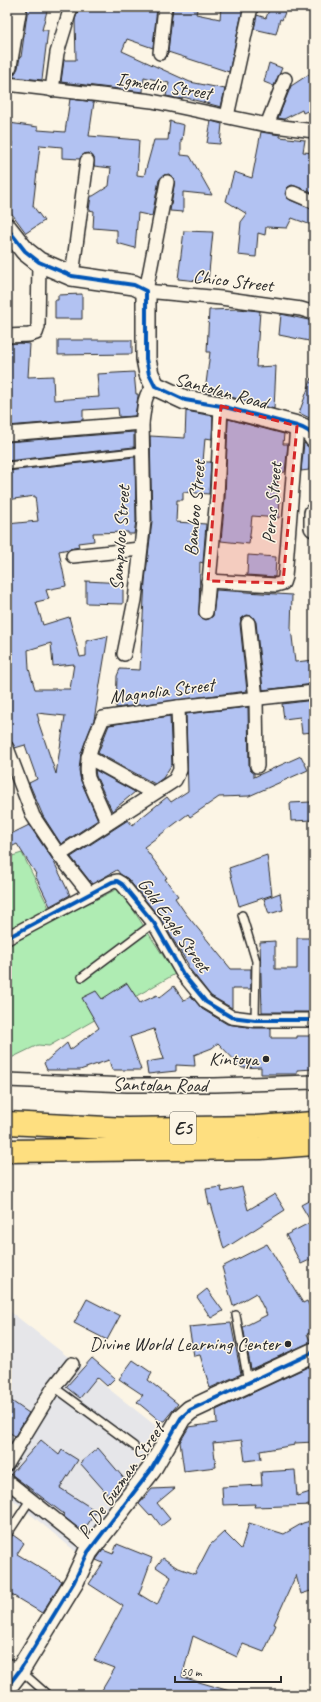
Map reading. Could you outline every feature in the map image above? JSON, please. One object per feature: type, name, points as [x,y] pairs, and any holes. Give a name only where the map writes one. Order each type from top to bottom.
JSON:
[{"type":"highway","name":"E5","points":[[7,1123],[126,1129],[314,1123]]},
{"type":"highway","name":"E5","points":[[7,1151],[261,1148],[314,1144]]},
{"type":"street","points":[[7,66],[17,7]]},
{"type":"street","points":[[52,90],[57,53],[71,7]]},
{"type":"street","points":[[160,53],[165,7]]},
{"type":"street","points":[[227,116],[251,7]]},
{"type":"street","points":[[267,124],[285,79]]},
{"type":"street","name":"Igmedio Street","points":[[7,84],[152,101],[267,124],[314,131]]},
{"type":"street","points":[[72,276],[87,161]]},
{"type":"street","points":[[7,228],[25,251],[40,262],[72,276],[134,285],[146,291],[167,182]]},
{"type":"street","points":[[293,193],[314,202]]},
{"type":"street","points":[[7,336],[30,335],[36,333],[38,327],[40,262]]},
{"type":"street","name":"Chico Street","points":[[146,291],[221,298],[301,309],[314,313]]},
{"type":"street","name":"Santolan Road","points":[[146,291],[146,359],[149,374],[155,386],[184,400],[221,406],[297,426],[306,429],[314,438]]},
{"type":"street","name":"Sampaloc Street","points":[[124,654],[135,600],[144,521],[142,423],[145,401],[155,386]]},
{"type":"street","name":"Bamboo Street","points":[[206,612],[217,497],[221,406]]},
{"type":"street","points":[[7,434],[142,423]]},
{"type":"street","name":"Peras Street","points":[[208,581],[276,585],[282,584],[285,577],[297,426]]},
{"type":"street","points":[[314,513],[314,527]]},
{"type":"street","points":[[73,556],[140,549]]},
{"type":"street","points":[[248,623],[256,699],[257,766]]},
{"type":"street","name":"Magnolia Street","points":[[108,823],[88,778],[86,770],[88,757],[103,718],[178,707],[314,692]]},
{"type":"street","points":[[59,855],[174,780],[180,770],[178,707]]},
{"type":"street","points":[[7,748],[33,816],[59,855],[90,894]]},
{"type":"street","points":[[88,757],[153,793]]},
{"type":"street","name":"Gold Eagle Street","points":[[7,938],[112,882],[117,881],[122,884],[154,923],[183,974],[206,1002],[231,1017],[255,1020],[314,1020]]},
{"type":"street","name":"Santolan Road","points":[[7,1080],[127,1085],[215,1085],[314,1082]]},
{"type":"street","name":"P. De Guzman Street","points":[[7,1687],[13,1665],[74,1582],[91,1548],[151,1470],[181,1418],[190,1410],[314,1352]]},
{"type":"street","points":[[7,1464],[54,1387],[72,1364]]},
{"type":"street","points":[[7,1481],[91,1548]]},
{"type":"lane","points":[[7,466],[143,451]]},
{"type":"lane","points":[[242,915],[256,961],[255,1020]]},
{"type":"lane","points":[[82,977],[154,923]]},
{"type":"lane","points":[[236,1315],[248,1382]]},
{"type":"lane","points":[[54,1387],[134,1446]]},
{"type":"lane","points":[[7,1535],[30,1500]]},
{"type":"lane","points":[[13,1665],[48,1695]]},
{"type":"highlighted area","points":[[221,406],[297,426],[283,583],[208,581]]},
{"type":"shaded area","points":[[7,1309],[156,1426],[127,1494],[80,1555],[7,1495]]},
{"type":"green space","points":[[7,852],[9,857],[22,853],[55,920],[119,888],[175,974],[49,1046],[38,1045],[7,1060]]},
{"type":"building","points":[[28,7],[48,7],[42,30],[48,30],[42,80],[13,77],[18,68],[21,57]]},
{"type":"building","points":[[79,7],[157,7],[153,48],[127,39],[122,51],[190,82],[225,89],[221,107],[183,97],[182,99],[166,96],[169,83],[144,77],[143,92],[61,82],[64,60],[76,60],[75,20]]},
{"type":"building","points":[[173,7],[193,7],[193,9],[197,10],[196,14],[220,19],[221,7],[243,8],[229,72],[168,52]]},
{"type":"building","points":[[270,7],[287,7],[282,20],[280,19],[276,34],[254,29],[257,15],[266,18]]},
{"type":"building","points":[[269,63],[282,68],[274,86],[264,82]]},
{"type":"building","points":[[314,71],[314,108],[303,113],[302,110],[284,119],[278,118],[291,86]]},
{"type":"building","points":[[70,99],[94,102],[89,136],[139,140],[137,175],[144,176],[154,140],[168,140],[170,121],[184,125],[182,140],[181,139],[181,155],[190,156],[212,195],[183,192],[183,212],[170,211],[175,180],[169,174],[164,175],[159,180],[152,216],[138,213],[135,248],[117,243],[117,230],[93,228],[94,211],[89,210],[91,196],[109,186],[111,168],[94,166],[94,158],[88,153],[84,154],[80,159],[62,158],[62,147],[40,145],[33,206],[44,221],[26,233],[7,207],[12,142],[7,141],[9,123],[38,127],[38,130],[65,132]]},
{"type":"building","points":[[211,121],[222,124],[220,144],[207,143]]},
{"type":"building","points":[[261,132],[280,135],[280,137],[305,140],[303,152],[314,153],[314,193],[292,185],[288,187],[285,194],[290,200],[314,210],[314,226],[292,218],[287,228],[266,227],[265,235],[258,233],[256,257],[238,255],[241,222],[247,214],[226,201],[234,172],[252,178]]},
{"type":"building","points":[[184,231],[213,232],[208,282],[178,279]]},
{"type":"building","points":[[82,294],[82,319],[55,319],[55,300],[58,300],[58,295]]},
{"type":"building","points":[[238,309],[260,311],[256,367],[276,366],[274,409],[224,395],[205,392],[210,352],[207,352],[209,310]]},
{"type":"building","points":[[281,314],[313,321],[309,341],[279,335]]},
{"type":"building","points":[[58,340],[132,340],[132,354],[58,355]]},
{"type":"building","points":[[7,344],[30,344],[28,377],[53,376],[54,400],[99,397],[97,374],[134,372],[136,394],[138,394],[135,416],[119,417],[118,408],[83,410],[83,420],[7,426]]},
{"type":"building","points":[[313,375],[314,376],[314,420],[299,413]]},
{"type":"building","points":[[186,411],[213,416],[212,439],[205,438],[203,462],[211,462],[209,494],[183,492],[183,500],[177,500],[176,522],[206,524],[203,563],[200,562],[199,616],[206,620],[213,616],[216,590],[292,595],[291,628],[295,662],[314,660],[314,684],[263,690],[256,622],[252,616],[247,615],[241,619],[240,624],[247,691],[116,708],[117,676],[120,669],[140,670],[145,581],[152,521],[150,436],[185,438]]},
{"type":"building","points":[[228,419],[284,434],[283,444],[288,444],[285,472],[278,473],[277,497],[280,497],[279,518],[252,516],[249,544],[221,541],[225,498]]},
{"type":"building","points":[[134,432],[134,447],[7,461],[7,442]]},
{"type":"building","points":[[304,443],[311,448],[309,470],[301,471]]},
{"type":"building","points":[[135,457],[136,521],[134,534],[128,534],[128,532],[93,533],[94,541],[78,543],[79,547],[59,551],[66,586],[46,590],[49,599],[36,602],[43,625],[69,617],[80,657],[86,656],[86,641],[108,636],[94,720],[81,753],[79,770],[81,781],[98,820],[61,844],[43,816],[29,783],[37,779],[25,745],[15,748],[12,742],[7,740],[7,524],[38,521],[35,496],[7,500],[7,471]],"holes":[[[51,643],[53,666],[74,664],[70,689],[35,689],[29,669],[28,650]],[[37,713],[65,716],[56,774],[38,721]]]},
{"type":"building","points":[[248,555],[276,557],[275,577],[247,575]]},
{"type":"building","points":[[86,581],[123,583],[123,604],[86,603]]},
{"type":"building","points":[[314,700],[314,732],[302,733],[300,717],[284,719],[282,704]]},
{"type":"building","points":[[248,707],[249,766],[250,770],[254,773],[254,777],[301,756],[308,770],[249,796],[219,797],[190,817],[188,814],[144,847],[167,878],[165,879],[178,896],[175,898],[186,914],[231,969],[251,969],[251,989],[232,989],[232,1008],[211,996],[188,967],[188,964],[160,918],[128,879],[117,870],[92,884],[71,857],[128,820],[132,825],[167,797],[171,802],[188,791],[186,714]]},
{"type":"building","points":[[170,716],[172,764],[163,778],[155,784],[98,753],[109,725]]},
{"type":"building","points":[[95,770],[135,792],[112,811],[96,776]]},
{"type":"building","points":[[311,802],[313,820],[291,821],[290,803]]},
{"type":"building","points":[[29,825],[53,860],[70,895],[50,906],[35,875],[36,874],[17,844],[7,849],[7,836]]},
{"type":"building","points":[[267,855],[272,895],[239,906],[229,868]]},
{"type":"building","points":[[280,893],[283,910],[269,914],[264,899]]},
{"type":"building","points":[[297,938],[314,938],[314,1012],[262,1012],[260,942],[275,941],[275,969],[297,969]]},
{"type":"building","points":[[127,983],[140,1003],[157,995],[159,998],[174,986],[184,1001],[191,996],[202,1009],[227,1024],[254,1028],[271,1028],[271,1038],[297,1038],[297,1036],[314,1036],[314,1069],[297,1070],[297,1074],[261,1074],[261,1067],[242,1068],[218,1043],[212,1048],[194,1055],[195,1066],[176,1065],[176,1071],[148,1074],[146,1062],[164,1059],[154,1029],[130,1037],[141,1070],[112,1070],[109,1060],[80,1070],[47,1070],[44,1063],[67,1043],[70,1050],[99,1028],[82,998],[96,991],[102,999]]},
{"type":"building","points":[[221,1187],[222,1192],[242,1187],[248,1210],[275,1194],[285,1210],[224,1249],[211,1204],[209,1205],[206,1189]]},
{"type":"building","points":[[314,1198],[314,1258],[301,1264],[286,1235],[311,1222],[301,1205]]},
{"type":"building","points":[[267,1244],[303,1303],[307,1301],[314,1315],[314,1331],[307,1334],[311,1342],[251,1369],[243,1327],[267,1315],[256,1293],[233,1306],[222,1267]]},
{"type":"building","points":[[207,1289],[223,1311],[211,1318],[197,1297]]},
{"type":"building","points":[[87,1299],[120,1316],[107,1340],[74,1323]]},
{"type":"building","points":[[231,1323],[241,1374],[210,1388],[200,1355],[194,1356],[189,1327]]},
{"type":"building","points":[[92,1358],[115,1378],[107,1386],[97,1377],[80,1398],[66,1387]]},
{"type":"building","points":[[133,1360],[152,1373],[148,1380],[178,1404],[164,1421],[160,1421],[137,1402],[143,1395],[119,1379]]},
{"type":"building","points":[[314,1364],[314,1442],[295,1443],[295,1445],[260,1451],[261,1459],[245,1461],[242,1440],[213,1443],[216,1467],[184,1471],[180,1442],[189,1427],[217,1423],[216,1410]]},
{"type":"building","points":[[7,1398],[29,1413],[15,1436],[7,1431]]},
{"type":"building","points":[[41,1440],[59,1455],[62,1450],[78,1460],[60,1488],[96,1511],[83,1532],[63,1516],[64,1514],[11,1474]]},
{"type":"building","points":[[98,1448],[127,1482],[110,1497],[80,1463]]},
{"type":"building","points":[[295,1470],[297,1496],[314,1491],[314,1505],[254,1507],[255,1504],[223,1505],[222,1487],[262,1485],[261,1472]]},
{"type":"building","points":[[175,1488],[157,1503],[170,1519],[161,1526],[152,1514],[150,1516],[139,1504],[152,1489]]},
{"type":"building","points":[[314,1520],[314,1590],[301,1594],[296,1575],[274,1624],[276,1625],[264,1652],[243,1644],[237,1657],[193,1636],[182,1677],[233,1692],[233,1695],[99,1695],[115,1668],[94,1660],[123,1606],[89,1584],[103,1563],[96,1560],[103,1550],[113,1554],[117,1544],[152,1558],[139,1594],[157,1605],[171,1577],[156,1567],[163,1558],[176,1567],[195,1574],[210,1545],[224,1532],[241,1549],[249,1523],[284,1534],[303,1523]]},
{"type":"building","points":[[13,1535],[24,1543],[17,1554],[62,1581],[42,1613],[7,1592],[7,1574],[11,1567],[9,1566],[7,1569],[7,1540]]},
{"type":"cycle path","points":[[7,228],[25,251],[39,262],[72,276],[134,285],[146,291],[146,359],[149,374],[155,386],[185,400],[221,406],[300,427],[309,432],[314,438]]},
{"type":"cycle path","points":[[7,938],[112,882],[117,881],[122,884],[154,923],[183,974],[206,1002],[231,1017],[255,1020],[314,1020]]},
{"type":"cycle path","points":[[7,1687],[20,1670],[74,1582],[88,1552],[151,1470],[181,1418],[190,1410],[314,1352]]},
{"type":"place","name":"Kintoya","points":[[266,1059]]},
{"type":"place","name":"Divine World Learning Center","points":[[288,1344]]}]
